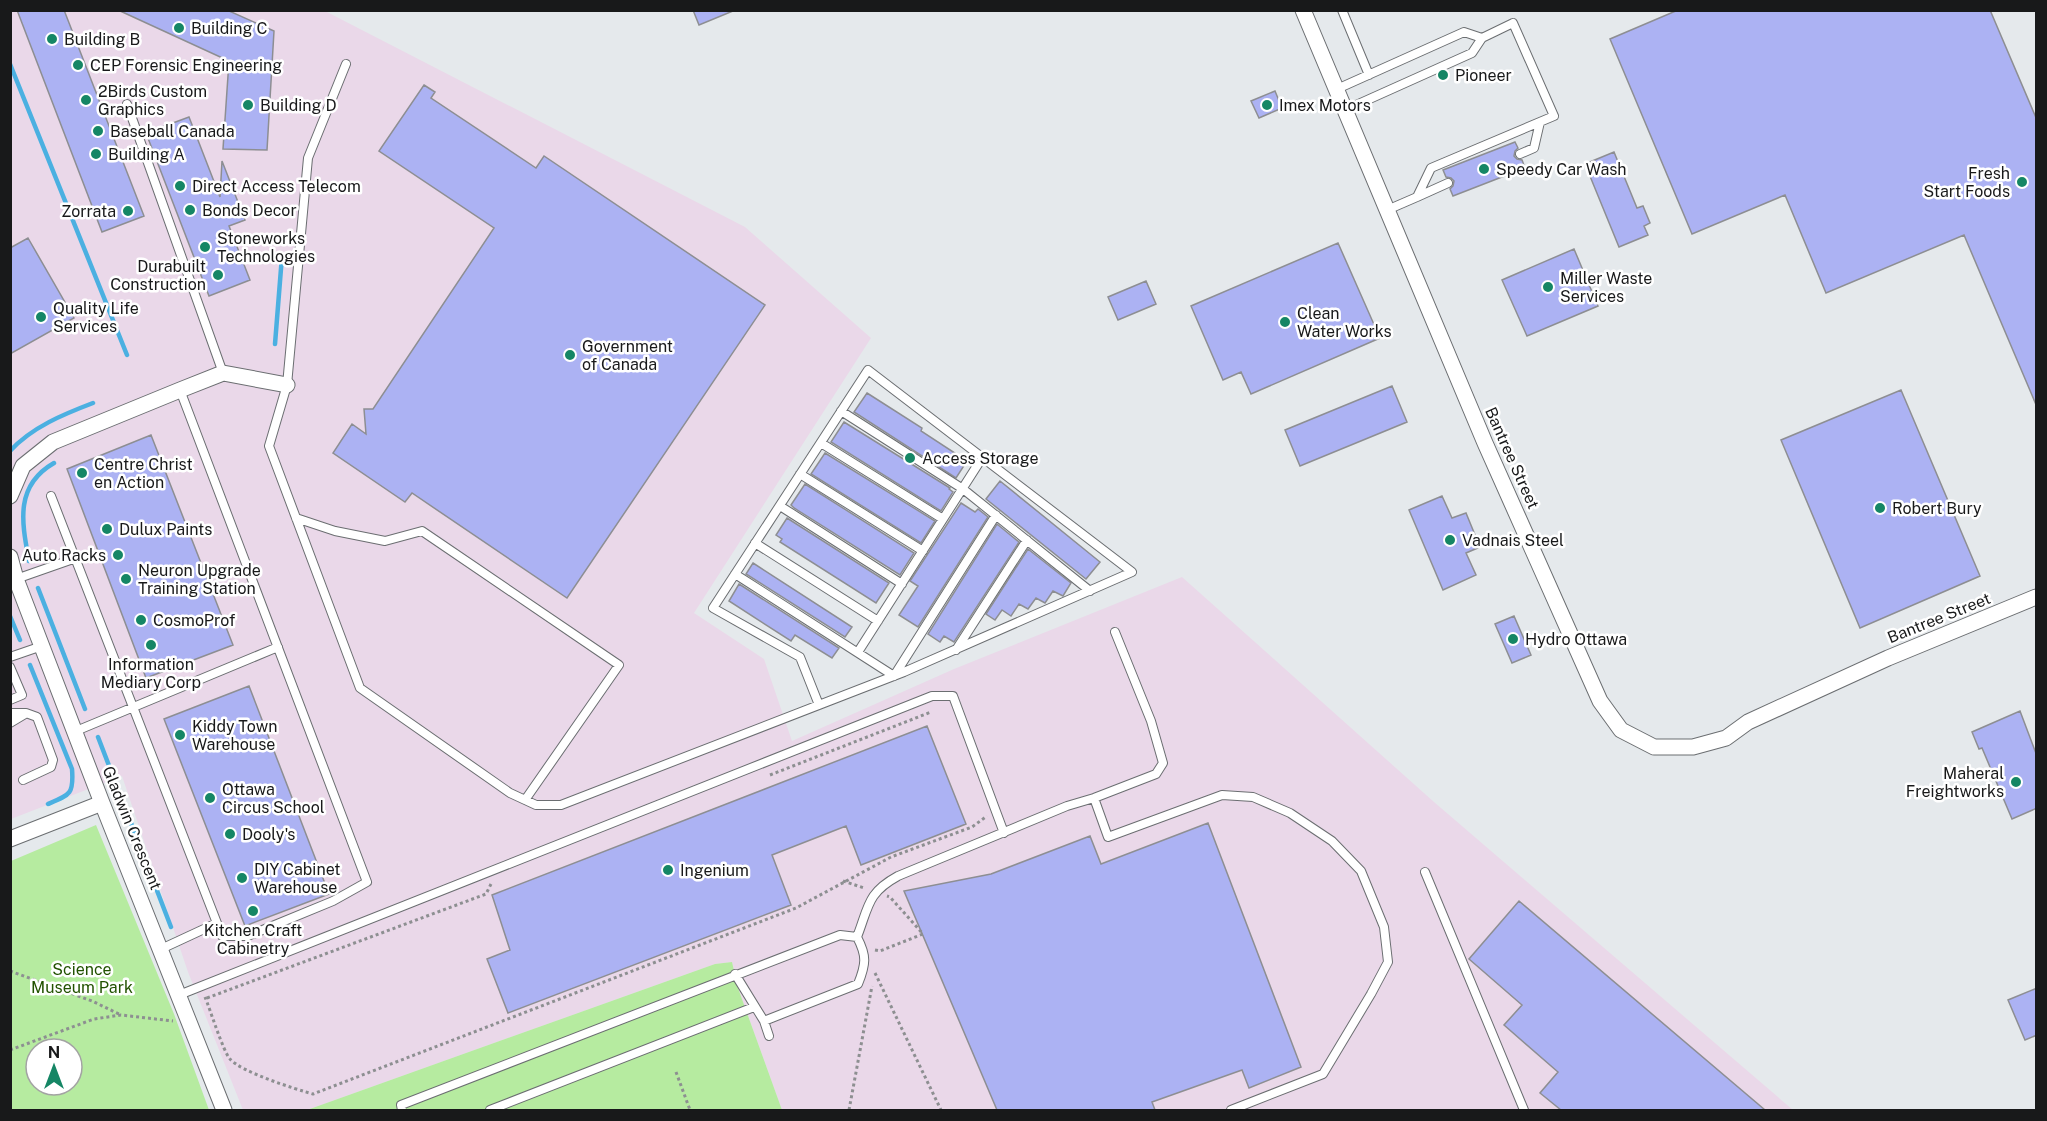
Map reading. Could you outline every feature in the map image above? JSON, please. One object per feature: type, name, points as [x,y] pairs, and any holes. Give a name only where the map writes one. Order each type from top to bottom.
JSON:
[{"type":"street","name":"Bantree Street","points":[[1303,10],[1485,443],[1600,701],[1621,730],[1654,747],[1693,747],[1726,738],[1758,717],[1888,658],[2037,597]]},
{"type":"street","points":[[10,496],[23,466],[53,442],[180,390],[223,373],[288,385]]},
{"type":"street","name":"Gladwin Crescent","points":[[11,559],[16,579],[102,802],[224,1110]]},
{"type":"street","points":[[10,839],[102,802]]},
{"type":"lane","points":[[1342,10],[1369,75]]},
{"type":"lane","points":[[1345,110],[1472,54],[1482,38],[1513,23],[1554,116],[1431,168],[1416,197]]},
{"type":"lane","points":[[1337,89],[1464,32],[1482,38]]},
{"type":"lane","points":[[346,64],[308,158],[288,385],[268,446],[360,688],[510,793],[536,805],[561,805],[894,676],[1132,572],[868,370],[713,608],[800,657],[819,705]]},
{"type":"lane","points":[[127,104],[223,373]]},
{"type":"lane","points":[[1520,154],[1534,148],[1540,122]]},
{"type":"lane","points":[[1386,211],[1448,183]]},
{"type":"lane","points":[[51,495],[222,936],[248,936],[333,901],[367,882],[180,390]]},
{"type":"lane","points":[[841,411],[963,489],[1090,591]]},
{"type":"lane","points":[[821,442],[943,519]]},
{"type":"lane","points":[[858,652],[982,458]]},
{"type":"lane","points":[[800,474],[923,551]]},
{"type":"lane","points":[[780,506],[902,584]]},
{"type":"lane","points":[[894,676],[996,515]]},
{"type":"lane","points":[[296,518],[335,531],[385,541],[422,531],[619,665],[525,800]]},
{"type":"lane","points":[[956,650],[1027,540]]},
{"type":"lane","points":[[755,543],[878,621]]},
{"type":"lane","points":[[16,579],[76,558]]},
{"type":"lane","points":[[735,574],[894,676]]},
{"type":"lane","points":[[764,1021],[858,984],[865,967],[864,950],[857,937],[873,894],[882,885],[898,876],[1067,806],[1156,774],[1163,763],[1154,729],[1115,632]]},
{"type":"lane","points":[[10,657],[42,646]]},
{"type":"lane","points":[[76,731],[278,647]]},
{"type":"lane","points":[[10,667],[21,695],[10,700]]},
{"type":"lane","points":[[179,995],[932,696],[953,696],[1004,833]]},
{"type":"lane","points":[[10,713],[26,713],[37,717],[53,760],[51,767],[23,780]]},
{"type":"lane","points":[[10,723],[26,713]]},
{"type":"lane","points":[[1094,798],[1108,837],[1222,795],[1253,797],[1290,813],[1332,841],[1361,871],[1384,927],[1388,962],[1371,994],[1323,1074],[1231,1110]]},
{"type":"lane","points":[[1425,872],[1524,1110]]},
{"type":"lane","points":[[161,949],[217,923]]},
{"type":"lane","points":[[402,1110],[401,1105],[735,974],[840,935],[857,937]]},
{"type":"lane","points":[[735,974],[764,1021],[769,1036]]},
{"type":"lane","points":[[490,1110],[754,1006]]},
{"type":"path","points":[[201,987],[230,1059],[253,1073],[313,1094],[796,908],[891,857],[972,827],[995,810]]},
{"type":"path","points":[[206,999],[486,894]]},
{"type":"path","points":[[864,950],[880,951],[923,934],[890,897]]},
{"type":"path","points":[[10,971],[121,1014],[190,1023]]},
{"type":"path","points":[[875,973],[941,1110]]},
{"type":"path","points":[[849,1110],[872,986]]},
{"type":"path","points":[[10,1050],[94,1019],[121,1014]]},
{"type":"path","points":[[676,1072],[690,1110]]},
{"type":"shaded area","points":[[11,11],[325,11],[745,227],[871,338],[694,613],[764,659],[792,741],[954,669],[1182,577],[1434,802],[1793,1110],[782,1110],[738,988],[732,962],[715,964],[307,1110],[243,1110],[188,972],[122,776],[11,819]]},
{"type":"green space","name":"Science Museum Park","points":[[96,825],[174,1014],[209,1110],[11,1110],[11,861]]},
{"type":"green space","points":[[732,962],[738,988],[782,1110],[307,1110],[715,964]]},
{"type":"building","name":"Building A","points":[[17,10],[64,10],[144,216],[102,232]]},
{"type":"building","name":"Building D","points":[[118,10],[227,10],[274,31],[267,150],[223,149],[229,61]]},
{"type":"building","points":[[693,10],[733,10],[733,11],[699,25]]},
{"type":"building","points":[[1678,10],[1990,10],[2037,120],[2037,407],[1964,235],[1826,293],[1785,195],[1692,234],[1610,39]]},
{"type":"building","name":"Government of Canada","points":[[424,85],[435,92],[431,98],[536,168],[544,156],[765,305],[567,598],[412,493],[405,502],[333,453],[352,424],[366,434],[364,409],[373,409],[494,228],[379,151]]},
{"type":"building","name":"Imex Motors","points":[[1275,91],[1282,108],[1259,118],[1251,101]]},
{"type":"building","points":[[189,117],[220,197],[222,161],[245,220],[229,226],[250,280],[209,296],[146,133]]},
{"type":"building","name":"Speedy Car Wash","points":[[1515,142],[1518,148],[1514,156],[1522,160],[1525,168],[1453,196],[1450,189],[1454,181],[1446,177],[1443,170]]},
{"type":"building","points":[[1614,152],[1637,208],[1643,206],[1650,223],[1644,226],[1648,235],[1619,247],[1585,164]]},
{"type":"building","points":[[28,238],[74,318],[10,354],[10,248]]},
{"type":"building","name":"Clean Water Works","points":[[1338,243],[1380,338],[1251,394],[1241,372],[1223,380],[1191,306]]},
{"type":"building","name":"Miller Waste Services","points":[[1574,249],[1598,306],[1527,336],[1502,280]]},
{"type":"building","points":[[1146,281],[1156,304],[1118,320],[1108,297]]},
{"type":"building","points":[[1392,386],[1407,422],[1300,466],[1285,430]]},
{"type":"building","name":"Robert Bury","points":[[1901,390],[1980,576],[1860,628],[1781,440]]},
{"type":"building","points":[[867,393],[922,428],[921,431],[967,461],[956,478],[854,412]]},
{"type":"building","points":[[844,422],[950,488],[953,492],[941,511],[831,442]]},
{"type":"building","points":[[151,435],[233,645],[146,678],[67,469]]},
{"type":"building","points":[[825,453],[935,521],[921,543],[811,474]]},
{"type":"building","points":[[1000,481],[1100,562],[1086,579],[986,499]]},
{"type":"building","points":[[805,484],[914,553],[900,575],[794,508],[791,505]]},
{"type":"building","name":"Vadnais Steel","points":[[1442,496],[1452,518],[1466,513],[1480,547],[1466,553],[1476,575],[1443,590],[1409,510]]},
{"type":"building","points":[[961,503],[975,512],[978,509],[988,517],[918,627],[899,615],[918,586],[910,581]]},
{"type":"building","points":[[787,518],[889,583],[876,603],[780,542],[782,539],[776,535]]},
{"type":"building","points":[[997,524],[1019,542],[954,642],[944,636],[940,642],[928,634]]},
{"type":"building","points":[[1028,549],[1071,583],[1063,596],[1053,591],[1045,603],[1036,598],[1028,609],[1019,604],[1011,616],[1002,610],[995,620],[986,614]]},
{"type":"building","points":[[753,563],[852,627],[845,637],[746,574]]},
{"type":"building","points":[[739,584],[839,648],[832,658],[795,635],[791,641],[729,601]]},
{"type":"building","name":"Hydro Ottawa","points":[[1514,616],[1531,655],[1512,663],[1495,624]]},
{"type":"building","points":[[249,686],[329,894],[245,926],[164,719]]},
{"type":"building","name":"Maheral Freightworks","points":[[2020,711],[2037,756],[2037,808],[2012,819],[1982,748],[1979,749],[1972,732]]},
{"type":"building","name":"Ingenium","points":[[927,726],[966,824],[861,865],[846,826],[772,855],[791,905],[508,1013],[487,959],[510,950],[492,895]]},
{"type":"building","points":[[1208,823],[1301,1067],[1249,1088],[1242,1070],[1152,1102],[1155,1110],[997,1110],[904,891],[991,874],[1090,836],[1101,864]]},
{"type":"building","points":[[1519,901],[1765,1110],[1561,1110],[1540,1093],[1558,1072],[1504,1025],[1522,1005],[1469,959]]},
{"type":"building","points":[[2037,988],[2037,1035],[2025,1040],[2008,1000]]},
{"type":"waterway","points":[[10,64],[127,355]]},
{"type":"waterway","points":[[275,344],[282,256]]},
{"type":"waterway","points":[[10,451],[38,428],[93,403]]},
{"type":"waterway","points":[[29,561],[23,519],[27,494],[41,472],[54,463]]},
{"type":"waterway","points":[[38,588],[85,709]]},
{"type":"waterway","points":[[10,616],[20,640]]},
{"type":"waterway","points":[[30,665],[72,769],[72,784],[69,792],[66,796],[48,804]]},
{"type":"waterway","points":[[98,737],[171,927]]},
{"type":"place","name":"Building C","points":[[179,28]]},
{"type":"place","name":"Building B","points":[[52,39]]},
{"type":"place","name":"CEP Forensic Engineering","points":[[78,65]]},
{"type":"place","name":"Pioneer","points":[[1443,75]]},
{"type":"place","name":"2Birds Custom Graphics","points":[[86,100]]},
{"type":"place","name":"Building D","points":[[248,105]]},
{"type":"place","name":"Imex Motors","points":[[1267,105]]},
{"type":"place","name":"Baseball Canada","points":[[98,131]]},
{"type":"place","name":"Building A","points":[[96,154]]},
{"type":"place","name":"Speedy Car Wash","points":[[1484,169]]},
{"type":"place","name":"Fresh Start Foods","points":[[2022,182]]},
{"type":"place","name":"Direct Access Telecom","points":[[180,186]]},
{"type":"place","name":"Bonds Decor","points":[[190,210]]},
{"type":"place","name":"Zorrata","points":[[128,211]]},
{"type":"place","name":"Stoneworks Technologies","points":[[205,247]]},
{"type":"place","name":"Durabuilt Construction","points":[[218,275]]},
{"type":"place","name":"Miller Waste Services","points":[[1548,287]]},
{"type":"place","name":"Quality Life Services","points":[[41,317]]},
{"type":"place","name":"Clean Water Works","points":[[1285,322]]},
{"type":"place","name":"Government of Canada","points":[[570,355]]},
{"type":"place","name":"Access Storage","points":[[910,458]]},
{"type":"place","name":"Centre Christ en Action","points":[[82,473]]},
{"type":"place","name":"Robert Bury","points":[[1880,508]]},
{"type":"place","name":"Dulux Paints","points":[[107,529]]},
{"type":"place","name":"Vadnais Steel","points":[[1450,540]]},
{"type":"place","name":"Auto Racks","points":[[118,555]]},
{"type":"place","name":"Neuron Upgrade Training Station","points":[[126,579]]},
{"type":"place","name":"CosmoProf","points":[[141,620]]},
{"type":"place","name":"Hydro Ottawa","points":[[1513,639]]},
{"type":"place","name":"Information Mediary Corp","points":[[151,645]]},
{"type":"place","name":"Kiddy Town Warehouse","points":[[180,735]]},
{"type":"place","name":"Maheral Freightworks","points":[[2016,782]]},
{"type":"place","name":"Ottawa Circus School","points":[[210,798]]},
{"type":"place","name":"Dooly's","points":[[230,834]]},
{"type":"place","name":"Ingenium","points":[[668,870]]},
{"type":"place","name":"DIY Cabinet Warehouse","points":[[242,878]]},
{"type":"place","name":"Kitchen Craft Cabinetry","points":[[253,911]]}]
